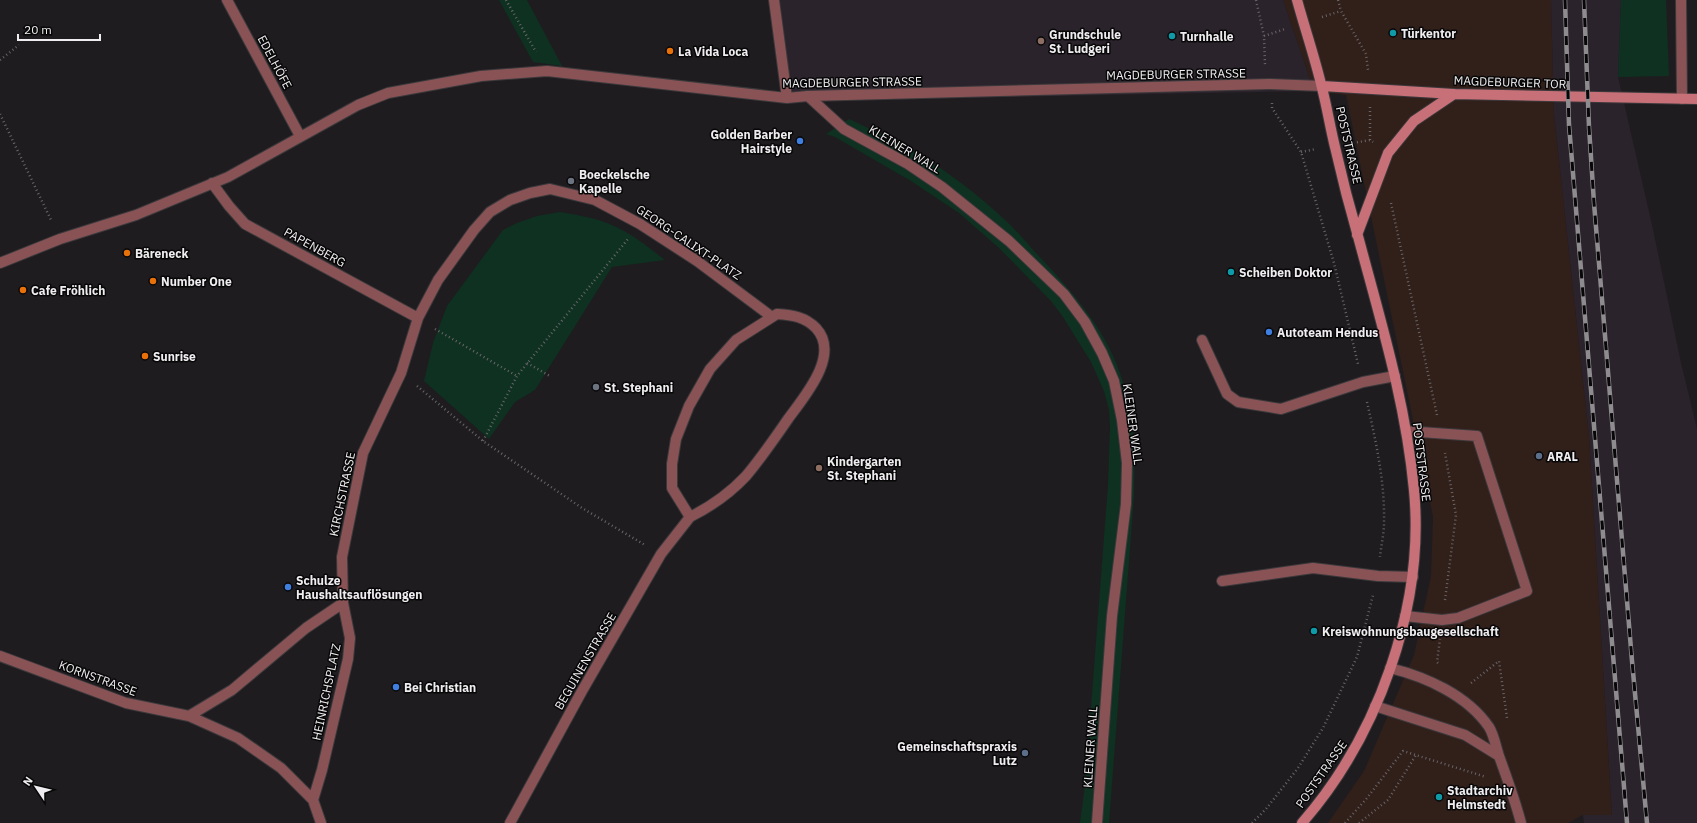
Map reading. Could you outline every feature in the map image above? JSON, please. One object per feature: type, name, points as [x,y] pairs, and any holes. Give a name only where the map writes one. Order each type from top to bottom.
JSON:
[{"type":"main road","name":"POSTSTRASSE","points":[[1297,0],[1322,86],[1334,146],[1395,376],[1406,432],[1414,491],[1415,534],[1413,577],[1405,616],[1390,668],[1375,706],[1354,750],[1316,807],[1302,823]]},
{"type":"main road","name":"MAGDEBURGER TOR","points":[[1322,86],[1454,94],[1697,100]]},
{"type":"main road","points":[[1358,235],[1388,153],[1414,120],[1454,94]]},
{"type":"street","name":"EDELHÖFE","points":[[227,0],[300,136]]},
{"type":"street","points":[[774,0],[787,98]]},
{"type":"street","points":[[1682,0],[1682,99]]},
{"type":"street","name":"MAGDEBURGER STRASSE","points":[[300,136],[358,105],[388,93],[481,76],[547,72],[787,98],[808,96],[1269,84],[1322,86]]},
{"type":"street","name":"KLEINER WALL","points":[[808,96],[844,129],[908,164],[942,187],[1009,241],[1064,294],[1085,322],[1102,353],[1114,380],[1122,420],[1127,463],[1126,504],[1112,616],[1097,823]]},
{"type":"street","points":[[0,263],[60,239],[136,216],[228,177],[300,136]]},
{"type":"street","name":"PAPENBERG","points":[[212,183],[228,206],[245,224],[418,318]]},
{"type":"street","name":"GEORG-CALIXT-PLATZ","points":[[401,373],[418,318],[438,280],[474,230],[490,212],[510,200],[530,193],[550,189],[595,200],[640,224],[697,261],[772,317]]},
{"type":"street","name":"BEGUINENSTRASSE","points":[[510,823],[582,691],[661,554],[690,517],[721,497],[746,476],[810,388],[822,364],[825,349],[821,334],[809,321],[793,315],[777,314],[772,317]]},
{"type":"street","points":[[690,517],[672,488],[672,464],[676,439],[689,406],[710,369],[736,340],[772,317]]},
{"type":"street","points":[[1202,340],[1227,394],[1238,402],[1281,409],[1363,382],[1395,376]]},
{"type":"street","name":"KIRCHSTRASSE","points":[[343,604],[342,557],[362,453],[401,373]]},
{"type":"street","points":[[1405,616],[1442,620],[1458,618],[1527,591],[1477,436],[1406,432]]},
{"type":"street","points":[[1222,580],[1313,568],[1378,576],[1413,577]]},
{"type":"street","points":[[189,716],[232,690],[306,628],[343,604]]},
{"type":"street","name":"HEINRICHSPLATZ","points":[[313,800],[322,770],[348,659],[350,638],[343,604]]},
{"type":"street","name":"KORNSTRASSE","points":[[0,656],[126,703],[189,716]]},
{"type":"street","points":[[1390,668],[1410,673],[1430,682],[1468,705],[1490,728],[1508,778],[1521,823]]},
{"type":"street","points":[[1375,706],[1465,735],[1499,756]]},
{"type":"street","points":[[189,716],[238,738],[280,768],[313,800],[321,823]]},
{"type":"path","points":[[506,0],[547,72]]},
{"type":"path","points":[[1256,0],[1264,36],[1266,70]]},
{"type":"path","points":[[1338,0],[1341,12],[1366,54],[1370,89],[1370,140],[1388,153]]},
{"type":"path","points":[[0,60],[19,45]]},
{"type":"path","points":[[1252,823],[1266,809],[1298,768],[1322,728],[1356,657],[1378,576],[1384,524],[1384,488],[1376,442],[1334,263],[1301,152],[1272,108]]},
{"type":"path","points":[[0,114],[60,239]]},
{"type":"path","points":[[1391,200],[1441,434],[1456,515],[1437,662]]},
{"type":"path","points":[[483,441],[517,376],[640,224]]},
{"type":"path","points":[[418,318],[517,376]]},
{"type":"path","points":[[527,363],[550,376]]},
{"type":"path","points":[[401,373],[483,441],[582,508],[661,554]]},
{"type":"path","points":[[1344,823],[1367,798],[1403,751],[1486,777],[1489,784]]},
{"type":"path","points":[[1359,823],[1388,800],[1416,755]]},
{"type":"shaded area","name":"Grundschule St. Ludgeri","points":[[780,0],[1283,0],[1314,91],[794,101],[790,82]]},
{"type":"shaded area","points":[[1283,0],[1551,0],[1554,114],[1589,436],[1612,815],[1583,815],[1568,823],[1328,823],[1364,771],[1414,655],[1431,576],[1433,517],[1346,95],[1314,91]]},
{"type":"shaded area","points":[[1551,0],[1621,0],[1618,77],[1697,429],[1697,823],[1584,823],[1583,815],[1612,815],[1589,436],[1554,114]]},
{"type":"green space","points":[[499,0],[527,0],[562,66],[533,62]]},
{"type":"green space","points":[[1621,0],[1666,0],[1669,76],[1618,77]]},
{"type":"green space","points":[[849,119],[919,154],[964,185],[995,211],[1017,232],[1075,297],[1098,329],[1116,363],[1127,396],[1132,424],[1134,452],[1134,496],[1109,823],[1080,823],[1085,785],[1108,485],[1110,426],[1109,410],[1104,391],[1091,362],[1063,317],[1051,301],[999,248],[959,213],[911,181],[835,137],[826,134]]},
{"type":"green space","points":[[560,212],[608,223],[634,237],[665,260],[612,267],[535,390],[515,402],[489,439],[424,381],[433,343],[447,306],[503,230],[537,216]]},
{"type":"railway","points":[[1565,0],[1569,125],[1627,823]]},
{"type":"railway","points":[[1584,0],[1589,127],[1594,203],[1647,823]]},
{"type":"place","name":"Türkentor","points":[[1393,33]]},
{"type":"place","name":"Turnhalle","points":[[1172,36]]},
{"type":"place","name":"Grundschule St. Ludgeri","points":[[1041,41]]},
{"type":"place","name":"La Vida Loca","points":[[670,51]]},
{"type":"place","name":"Golden Barber Hairstyle","points":[[800,141]]},
{"type":"place","name":"Boeckelsche Kapelle","points":[[571,181]]},
{"type":"place","name":"Bäreneck","points":[[127,253]]},
{"type":"place","name":"Scheiben Doktor","points":[[1231,272]]},
{"type":"place","name":"Number One","points":[[153,281]]},
{"type":"place","name":"Cafe Fröhlich","points":[[23,290]]},
{"type":"place","name":"Autoteam Hendus","points":[[1269,332]]},
{"type":"place","name":"Sunrise","points":[[145,356]]},
{"type":"place","name":"St. Stephani","points":[[596,387]]},
{"type":"place","name":"ARAL","points":[[1539,456]]},
{"type":"place","name":"Kindergarten St. Stephani","points":[[819,468]]},
{"type":"place","name":"Schulze Haushaltsauflösungen","points":[[288,587]]},
{"type":"place","name":"Kreiswohnungsbaugesellschaft","points":[[1314,631]]},
{"type":"place","name":"Bei Christian","points":[[396,687]]},
{"type":"place","name":"Gemeinschaftspraxis Lutz","points":[[1025,753]]},
{"type":"place","name":"Stadtarchiv Helmstedt","points":[[1439,797]]}]
